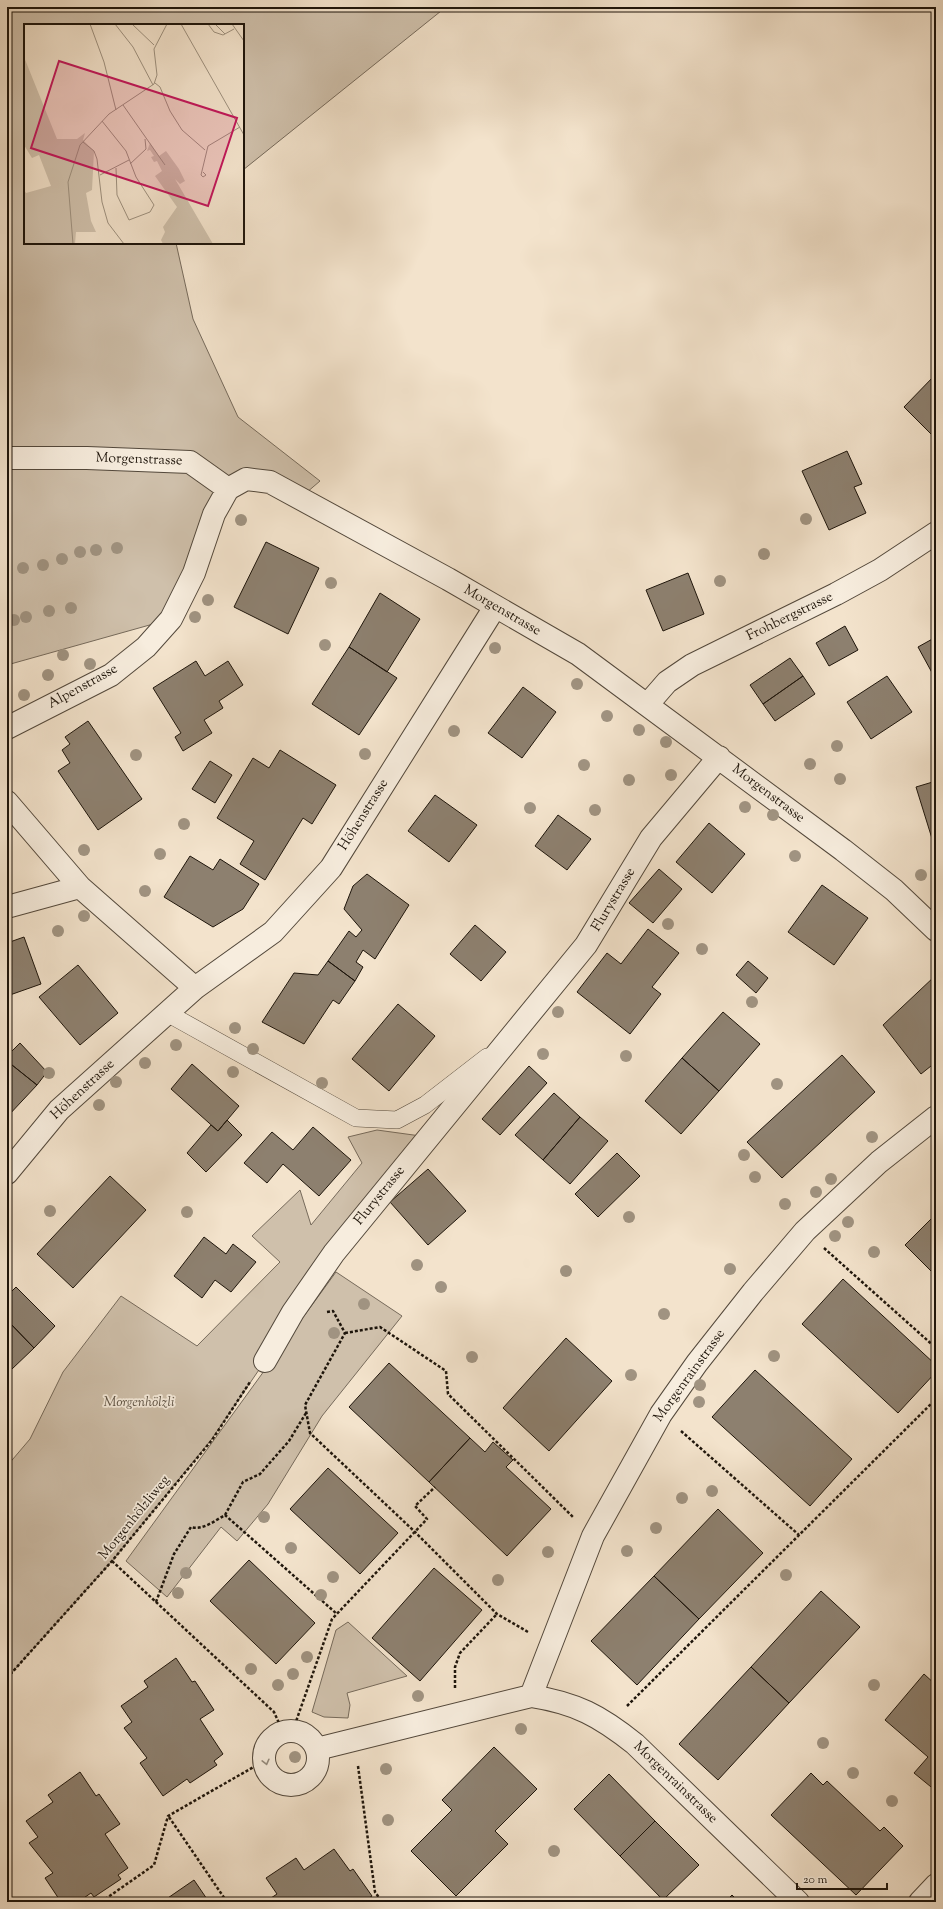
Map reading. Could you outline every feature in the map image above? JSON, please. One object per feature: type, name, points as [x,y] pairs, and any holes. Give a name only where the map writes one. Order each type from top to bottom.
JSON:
[{"type":"street","name":"Morgenstrasse","points":[[7,458],[87,458],[190,462],[228,489],[246,479],[270,482],[448,579],[495,608],[578,654],[719,757],[894,890],[936,930]]},
{"type":"street","name":"Alpenstrasse","points":[[7,728],[111,675],[146,647],[171,619],[194,573],[214,514],[228,489]]},
{"type":"street","name":"Frohbergstrasse","points":[[647,705],[667,682],[692,665],[836,594],[880,570],[936,533]]},
{"type":"street","name":"Höhenstrasse","points":[[7,1173],[59,1110],[195,988],[273,932],[331,868],[495,608]]},
{"type":"street","name":"Flurystrasse","points":[[265,1360],[293,1312],[334,1253],[586,945],[651,838],[719,757]]},
{"type":"street","points":[[7,802],[80,887],[195,988]]},
{"type":"street","points":[[7,907],[80,887]]},
{"type":"street","name":"Morgenrainstrasse","points":[[531,1696],[593,1536],[661,1414],[697,1364],[744,1304],[805,1231],[879,1162],[936,1117]]},
{"type":"street","name":"Morgenrainstrasse","points":[[317,1749],[531,1696],[552,1700],[585,1710],[610,1724],[635,1744],[798,1902]]},
{"type":"street","points":[[288,1731],[303,1733],[317,1749],[318,1761],[315,1770],[309,1778],[298,1784],[289,1785],[278,1782],[270,1776],[264,1761],[267,1745],[273,1737],[288,1731]]},
{"type":"street","points":[[920,1902],[936,1885]]},
{"type":"lane","name":"Flurystrasse","points":[[167,1013],[356,1118],[397,1120],[425,1105],[507,1041]]},
{"type":"path","points":[[805,1231],[936,1348]]},
{"type":"path","points":[[293,1312],[302,1316],[333,1310],[345,1333]]},
{"type":"path","points":[[345,1333],[380,1327],[446,1371],[448,1394],[593,1536]]},
{"type":"path","points":[[345,1333],[305,1405],[310,1433],[414,1531],[497,1614],[551,1646]]},
{"type":"path","name":"Morgenhölzliweg","points":[[7,1678],[112,1562],[212,1440],[265,1360]]},
{"type":"path","points":[[610,1724],[936,1399]]},
{"type":"path","points":[[156,1602],[174,1554],[190,1527],[194,1529],[211,1524],[225,1514],[243,1482],[260,1474],[288,1440],[306,1413]]},
{"type":"path","points":[[661,1414],[799,1535]]},
{"type":"path","points":[[288,1731],[332,1619],[427,1519],[415,1506],[435,1487]]},
{"type":"path","points":[[225,1514],[338,1614]]},
{"type":"path","points":[[112,1562],[274,1712],[288,1731]]},
{"type":"path","points":[[455,1715],[455,1667],[460,1653],[497,1614]]},
{"type":"path","points":[[354,1740],[375,1892],[382,1902]]},
{"type":"path","points":[[101,1902],[154,1865],[168,1816],[264,1761]]},
{"type":"path","points":[[168,1816],[227,1902]]},
{"type":"green space","points":[[7,7],[446,7],[244,169],[244,24],[24,24],[24,244],[176,244],[193,319],[238,417],[320,481],[299,499],[269,482],[228,489],[171,619],[7,665]]},
{"type":"green space","name":"Morgenhölzli","points":[[377,1130],[428,1137],[265,1361],[211,1440],[112,1561],[7,1678],[7,1466],[30,1439],[63,1372],[121,1296],[197,1346],[280,1262],[252,1236],[300,1190],[311,1225],[362,1163],[348,1137]]},
{"type":"green space","points":[[336,1272],[402,1316],[322,1416],[268,1504],[237,1541],[221,1527],[167,1597],[126,1561]]},
{"type":"green space","points":[[348,1622],[407,1676],[347,1693],[350,1705],[348,1718],[324,1717],[312,1712],[336,1630]]},
{"type":"building","points":[[936,374],[936,439],[904,407]]},
{"type":"building","points":[[847,451],[862,484],[854,487],[866,513],[829,530],[802,471]]},
{"type":"building","points":[[266,542],[319,568],[288,634],[234,607]]},
{"type":"building","points":[[688,573],[704,614],[663,631],[646,590]]},
{"type":"building","points":[[380,593],[420,619],[387,672],[349,647]]},
{"type":"building","points":[[845,626],[858,650],[829,666],[816,643]]},
{"type":"building","points":[[936,637],[936,680],[918,647]]},
{"type":"building","points":[[349,647],[397,678],[359,735],[312,704]]},
{"type":"building","points":[[790,658],[803,676],[763,704],[750,685]]},
{"type":"building","points":[[196,661],[205,676],[228,661],[243,685],[219,701],[223,708],[204,720],[212,733],[183,751],[175,737],[181,733],[153,688]]},
{"type":"building","points":[[803,676],[815,694],[775,721],[763,704]]},
{"type":"building","points":[[887,676],[912,712],[871,739],[847,702]]},
{"type":"building","points":[[523,687],[556,712],[522,758],[488,733]]},
{"type":"building","points":[[88,721],[142,799],[98,830],[58,771],[70,763],[62,750],[70,744],[65,737]]},
{"type":"building","points":[[280,750],[336,785],[312,824],[303,818],[265,880],[240,864],[254,841],[217,818],[253,758],[269,768]]},
{"type":"building","points":[[210,761],[232,775],[215,803],[192,789]]},
{"type":"building","points":[[936,781],[936,844],[934,845],[916,787]]},
{"type":"building","points":[[435,795],[477,825],[449,862],[408,831]]},
{"type":"building","points":[[558,815],[591,839],[567,870],[535,846]]},
{"type":"building","points":[[709,823],[745,854],[712,893],[676,862]]},
{"type":"building","points":[[190,856],[213,870],[220,859],[259,884],[243,909],[213,927],[164,897]]},
{"type":"building","points":[[659,869],[682,889],[653,923],[629,903]]},
{"type":"building","points":[[367,874],[409,905],[375,959],[363,950],[356,962],[363,967],[355,981],[328,961],[349,931],[356,937],[362,930],[344,909],[353,886]]},
{"type":"building","points":[[822,885],[868,918],[834,965],[788,932]]},
{"type":"building","points":[[475,925],[506,952],[481,981],[450,954]]},
{"type":"building","points":[[648,929],[679,953],[652,987],[661,994],[630,1034],[577,992],[607,953],[621,964]]},
{"type":"building","points":[[24,937],[41,984],[7,996],[7,943]]},
{"type":"building","points":[[328,961],[355,981],[339,1004],[333,1000],[304,1044],[262,1022],[294,973],[318,975]]},
{"type":"building","points":[[748,961],[768,978],[756,993],[736,975]]},
{"type":"building","points":[[78,965],[118,1013],[80,1045],[39,997]]},
{"type":"building","points":[[935,976],[936,1062],[921,1074],[883,1025]]},
{"type":"building","points":[[398,1004],[435,1036],[389,1091],[352,1059]]},
{"type":"building","points":[[723,1012],[760,1044],[719,1091],[682,1058]]},
{"type":"building","points":[[20,1043],[47,1072],[37,1085],[7,1061],[7,1056]]},
{"type":"building","points":[[842,1055],[875,1092],[782,1178],[747,1142]]},
{"type":"building","points":[[682,1058],[719,1091],[681,1134],[645,1101]]},
{"type":"building","points":[[7,1061],[37,1085],[7,1117]]},
{"type":"building","points":[[192,1064],[239,1106],[218,1131],[171,1089]]},
{"type":"building","points":[[529,1066],[547,1083],[500,1135],[482,1119]]},
{"type":"building","points":[[554,1093],[580,1117],[543,1160],[515,1135]]},
{"type":"building","points":[[580,1117],[608,1141],[570,1184],[543,1160]]},
{"type":"building","points":[[227,1120],[242,1135],[206,1172],[187,1153],[211,1125],[218,1131]]},
{"type":"building","points":[[313,1127],[351,1160],[319,1196],[283,1164],[267,1183],[244,1163],[272,1132],[293,1150]]},
{"type":"building","points":[[617,1153],[640,1176],[598,1217],[575,1194]]},
{"type":"building","points":[[428,1169],[466,1211],[428,1245],[390,1202]]},
{"type":"building","points":[[110,1176],[146,1210],[73,1288],[37,1254]]},
{"type":"building","points":[[936,1214],[936,1276],[905,1245]]},
{"type":"building","points":[[204,1237],[226,1254],[233,1244],[256,1262],[231,1292],[215,1280],[202,1298],[174,1276]]},
{"type":"building","points":[[843,1279],[936,1365],[936,1372],[898,1413],[802,1324]]},
{"type":"building","points":[[16,1287],[55,1326],[34,1348],[7,1320],[7,1296]]},
{"type":"building","points":[[7,1320],[34,1348],[12,1369],[7,1364]]},
{"type":"building","points":[[566,1338],[612,1381],[549,1451],[503,1408]]},
{"type":"building","points":[[389,1363],[470,1438],[429,1482],[349,1407]]},
{"type":"building","points":[[755,1370],[852,1459],[810,1506],[712,1417]]},
{"type":"building","points":[[470,1438],[485,1452],[493,1442],[513,1460],[506,1467],[551,1509],[507,1556],[429,1482]]},
{"type":"building","points":[[328,1468],[398,1533],[360,1574],[290,1509]]},
{"type":"building","points":[[718,1509],[763,1553],[699,1619],[654,1576]]},
{"type":"building","points":[[249,1560],[315,1623],[276,1664],[210,1601]]},
{"type":"building","points":[[434,1568],[482,1610],[420,1681],[372,1638]]},
{"type":"building","points":[[654,1576],[699,1619],[637,1685],[591,1641]]},
{"type":"building","points":[[821,1591],[860,1627],[789,1703],[751,1667]]},
{"type":"building","points":[[176,1658],[192,1682],[195,1681],[214,1710],[200,1719],[223,1754],[214,1761],[217,1765],[190,1783],[187,1779],[163,1796],[140,1763],[147,1758],[124,1728],[132,1722],[121,1706],[148,1687],[144,1681]]},
{"type":"building","points":[[751,1667],[789,1703],[718,1780],[679,1744]]},
{"type":"building","points":[[924,1674],[936,1685],[936,1791],[914,1773],[928,1757],[885,1720]]},
{"type":"building","points":[[494,1747],[537,1789],[495,1831],[508,1844],[456,1896],[411,1851],[452,1810],[442,1800]]},
{"type":"building","points":[[80,1772],[96,1796],[99,1794],[120,1824],[105,1834],[128,1868],[118,1875],[121,1879],[94,1897],[91,1893],[78,1902],[61,1902],[45,1878],[53,1873],[29,1843],[38,1837],[26,1821],[53,1802],[48,1795]]},
{"type":"building","points":[[811,1773],[823,1785],[827,1781],[880,1831],[884,1827],[903,1846],[856,1895],[771,1815]]},
{"type":"building","points":[[609,1774],[655,1821],[620,1856],[574,1809]]},
{"type":"building","points":[[655,1821],[699,1865],[663,1900],[620,1856]]},
{"type":"building","points":[[334,1849],[350,1871],[353,1869],[372,1896],[363,1902],[274,1902],[271,1898],[277,1894],[266,1878],[296,1858],[304,1870]]},
{"type":"building","points":[[194,1880],[209,1902],[162,1902]]},
{"type":"building","points":[[732,1895],[739,1902],[725,1902]]}]
